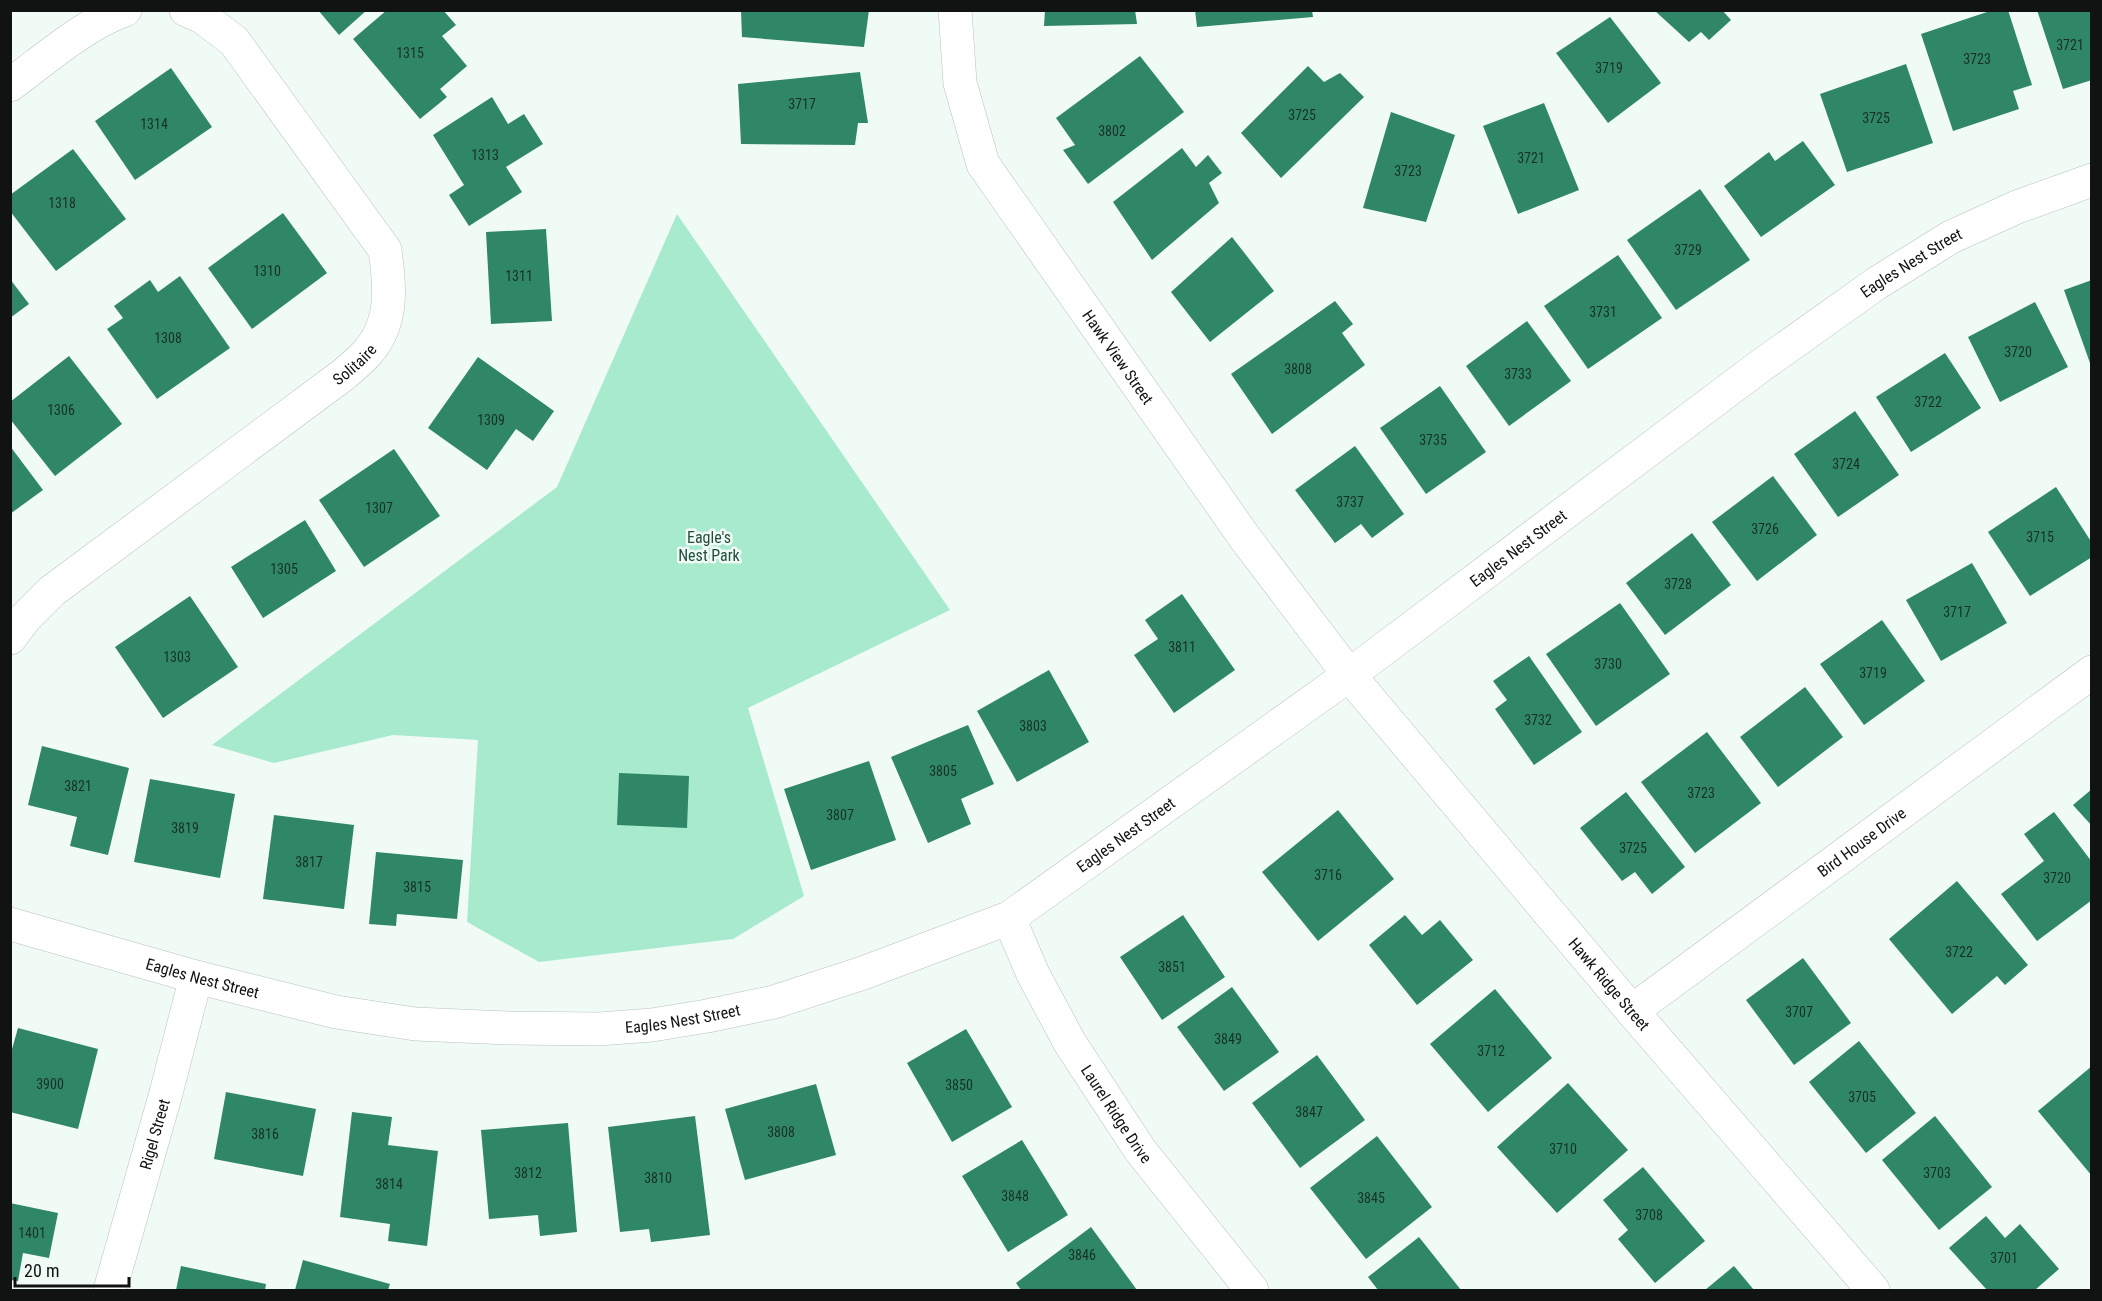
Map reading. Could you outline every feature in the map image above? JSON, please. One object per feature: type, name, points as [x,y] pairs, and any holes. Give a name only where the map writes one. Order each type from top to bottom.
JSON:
[{"type":"street","points":[[10,85],[77,35],[125,10]]},
{"type":"street","name":"Solitaire","points":[[10,638],[25,618],[52,591],[343,375],[367,353],[379,337],[387,314],[390,287],[385,250],[234,41],[202,17],[186,10]]},
{"type":"street","name":"Hawk View Street","points":[[955,10],[960,83],[983,164],[1245,538],[1349,675]]},
{"type":"street","name":"Eagles Nest Street","points":[[10,924],[196,977],[336,1012],[415,1024],[508,1029],[610,1029],[652,1025],[774,1002],[863,973],[1009,918],[1349,675],[1759,367],[1877,283],[1952,237],[2017,207],[2091,180]]},
{"type":"street","name":"Bird House Drive","points":[[1632,1011],[2091,672]]},
{"type":"street","name":"Hawk Ridge Street","points":[[1349,675],[1632,1011],[1873,1290]]},
{"type":"street","name":"Laurel Ridge Drive","points":[[1009,918],[1033,974],[1070,1043],[1140,1150],[1252,1290]]},
{"type":"street","name":"Rigel Street","points":[[110,1290],[163,1104],[196,977]]},
{"type":"green space","name":"Eagle's Nest Park","points":[[677,214],[950,610],[748,708],[804,896],[733,939],[539,962],[467,922],[478,740],[393,735],[274,763],[212,745],[557,487]]},
{"type":"building","points":[[318,10],[367,10],[339,35]]},
{"type":"building","points":[[387,10],[443,10],[456,25],[442,36],[467,66],[440,89],[447,97],[420,119],[353,39]]},
{"type":"building","points":[[741,10],[869,10],[864,47],[742,37]]},
{"type":"building","points":[[1045,10],[1135,10],[1137,24],[1044,26]]},
{"type":"building","points":[[1195,10],[1312,10],[1313,17],[1197,27]]},
{"type":"building","points":[[1654,10],[1722,10],[1731,20],[1709,40],[1701,32],[1689,42]]},
{"type":"building","points":[[1993,10],[2008,10],[2032,85],[2013,91],[2019,109],[1953,131],[1921,34]]},
{"type":"building","points":[[2037,10],[2092,10],[2092,80],[2063,89]]},
{"type":"building","points":[[1610,17],[1661,83],[1608,123],[1556,53]]},
{"type":"building","points":[[1140,56],[1184,112],[1088,184],[1063,150],[1075,145],[1056,118]]},
{"type":"building","points":[[1906,64],[1933,143],[1847,172],[1820,94]]},
{"type":"building","points":[[1308,66],[1324,82],[1340,73],[1364,97],[1281,178],[1241,133]]},
{"type":"building","points":[[171,68],[212,127],[135,180],[95,121]]},
{"type":"building","points":[[860,72],[868,123],[858,123],[855,145],[741,144],[738,84]]},
{"type":"building","points":[[492,97],[508,124],[524,114],[543,144],[506,167],[522,192],[469,226],[449,195],[464,185],[433,135]]},
{"type":"building","points":[[1544,103],[1579,190],[1518,214],[1483,126]]},
{"type":"building","points":[[1391,112],[1455,135],[1426,222],[1363,208]]},
{"type":"building","points":[[1803,141],[1835,185],[1761,237],[1724,186],[1769,152],[1775,161]]},
{"type":"building","points":[[1182,148],[1196,167],[1208,155],[1222,173],[1209,183],[1219,203],[1152,260],[1113,202]]},
{"type":"building","points":[[73,149],[126,219],[56,271],[10,211],[10,195]]},
{"type":"building","points":[[1700,189],[1750,260],[1676,310],[1627,240]]},
{"type":"building","points":[[283,213],[327,273],[252,329],[208,268]]},
{"type":"building","points":[[546,229],[552,321],[491,324],[486,232]]},
{"type":"building","points":[[1232,237],[1274,291],[1210,342],[1171,292]]},
{"type":"building","points":[[1618,255],[1662,318],[1588,369],[1544,306]]},
{"type":"building","points":[[180,276],[230,348],[157,399],[107,329],[123,318],[114,306],[150,280],[158,292]]},
{"type":"building","points":[[10,279],[29,304],[10,318]]},
{"type":"building","points":[[2092,280],[2092,362],[2090,363],[2064,290]]},
{"type":"building","points":[[1335,301],[1353,324],[1342,333],[1365,365],[1272,434],[1231,374]]},
{"type":"building","points":[[2035,302],[2068,367],[2000,402],[1968,337]]},
{"type":"building","points":[[1527,321],[1571,381],[1509,426],[1466,366]]},
{"type":"building","points":[[1945,353],[1981,408],[1911,452],[1876,397]]},
{"type":"building","points":[[69,356],[122,424],[55,476],[10,419],[10,402]]},
{"type":"building","points":[[478,357],[554,411],[533,441],[516,429],[487,470],[428,428]]},
{"type":"building","points":[[1440,386],[1486,452],[1426,494],[1380,428]]},
{"type":"building","points":[[1855,411],[1899,475],[1838,517],[1794,454]]},
{"type":"building","points":[[10,446],[43,490],[10,514]]},
{"type":"building","points":[[1355,446],[1404,514],[1372,538],[1361,524],[1335,543],[1295,490]]},
{"type":"building","points":[[394,449],[440,516],[364,567],[319,500]]},
{"type":"building","points":[[1773,476],[1817,535],[1757,581],[1712,522]]},
{"type":"building","points":[[2056,487],[2092,543],[2092,557],[2030,596],[1988,532]]},
{"type":"building","points":[[305,520],[336,571],[263,618],[231,567]]},
{"type":"building","points":[[1692,533],[1731,585],[1665,635],[1626,583]]},
{"type":"building","points":[[1972,563],[2007,623],[1941,661],[1906,600]]},
{"type":"building","points":[[1182,594],[1235,670],[1174,713],[1134,655],[1158,639],[1145,620]]},
{"type":"building","points":[[190,596],[238,667],[163,718],[115,647]]},
{"type":"building","points":[[1620,603],[1670,674],[1596,726],[1546,654]]},
{"type":"building","points":[[1882,620],[1925,681],[1864,725],[1820,664]]},
{"type":"building","points":[[1529,656],[1582,732],[1534,765],[1495,709],[1507,700],[1493,681]]},
{"type":"building","points":[[1049,670],[1089,742],[1017,782],[977,711]]},
{"type":"building","points":[[1805,687],[1843,737],[1778,787],[1740,737]]},
{"type":"building","points":[[968,725],[994,784],[961,799],[971,824],[928,843],[891,757]]},
{"type":"building","points":[[1707,732],[1761,803],[1695,853],[1641,782]]},
{"type":"building","points":[[42,746],[129,768],[108,855],[70,846],[77,817],[28,805]]},
{"type":"building","points":[[869,761],[896,840],[811,870],[784,789]]},
{"type":"building","points":[[619,773],[689,776],[687,828],[617,825]]},
{"type":"building","points":[[150,779],[235,794],[220,878],[134,862]]},
{"type":"building","points":[[2092,789],[2092,826],[2073,805]]},
{"type":"building","points":[[1626,792],[1685,867],[1652,894],[1635,872],[1622,881],[1580,828]]},
{"type":"building","points":[[1338,810],[1394,879],[1318,941],[1262,872]]},
{"type":"building","points":[[2054,812],[2092,862],[2092,900],[2037,941],[2001,894],[2044,861],[2024,834]]},
{"type":"building","points":[[274,815],[354,825],[344,909],[263,899]]},
{"type":"building","points":[[376,852],[463,860],[457,919],[397,914],[396,926],[369,924]]},
{"type":"building","points":[[1957,881],[2028,965],[2005,985],[1997,976],[1952,1014],[1889,939]]},
{"type":"building","points":[[1183,915],[1225,977],[1162,1020],[1120,957]]},
{"type":"building","points":[[1405,915],[1422,935],[1440,920],[1473,960],[1417,1005],[1369,945]]},
{"type":"building","points":[[1803,958],[1851,1023],[1794,1065],[1746,1000]]},
{"type":"building","points":[[1232,987],[1279,1052],[1224,1091],[1177,1027]]},
{"type":"building","points":[[1495,989],[1552,1058],[1488,1112],[1430,1044]]},
{"type":"building","points":[[18,1028],[98,1049],[78,1129],[10,1112],[10,1056]]},
{"type":"building","points":[[966,1029],[1012,1107],[952,1142],[907,1063]]},
{"type":"building","points":[[1859,1041],[1916,1113],[1866,1153],[1809,1082]]},
{"type":"building","points":[[1317,1055],[1365,1120],[1300,1168],[1252,1103]]},
{"type":"building","points":[[2092,1066],[2092,1176],[2038,1111]]},
{"type":"building","points":[[1568,1083],[1628,1150],[1557,1213],[1497,1147]]},
{"type":"building","points":[[816,1084],[836,1155],[745,1180],[725,1109]]},
{"type":"building","points":[[226,1092],[316,1109],[303,1176],[214,1159]]},
{"type":"building","points":[[352,1112],[392,1117],[388,1145],[438,1151],[427,1246],[388,1241],[390,1224],[340,1217]]},
{"type":"building","points":[[695,1116],[710,1235],[651,1242],[649,1229],[620,1232],[608,1127]]},
{"type":"building","points":[[1935,1116],[1992,1187],[1939,1230],[1882,1160]]},
{"type":"building","points":[[568,1123],[577,1232],[540,1236],[538,1215],[489,1219],[481,1130]]},
{"type":"building","points":[[1377,1136],[1432,1207],[1366,1259],[1310,1188]]},
{"type":"building","points":[[1022,1140],[1068,1215],[1008,1252],[962,1176]]},
{"type":"building","points":[[1643,1167],[1705,1241],[1655,1283],[1618,1239],[1628,1230],[1603,1200]]},
{"type":"building","points":[[10,1203],[58,1213],[49,1258],[23,1253],[18,1281],[10,1280]]},
{"type":"building","points":[[1986,1216],[2005,1238],[2020,1224],[2059,1269],[2035,1290],[1987,1290],[1949,1248]]},
{"type":"building","points":[[1091,1227],[1137,1290],[1021,1290],[1016,1283]]},
{"type":"building","points":[[1419,1237],[1461,1290],[1378,1290],[1368,1277]]},
{"type":"building","points":[[303,1260],[390,1284],[388,1290],[295,1290]]},
{"type":"building","points":[[181,1266],[266,1284],[265,1290],[176,1290]]},
{"type":"building","points":[[1734,1266],[1754,1290],[1705,1290]]}]
